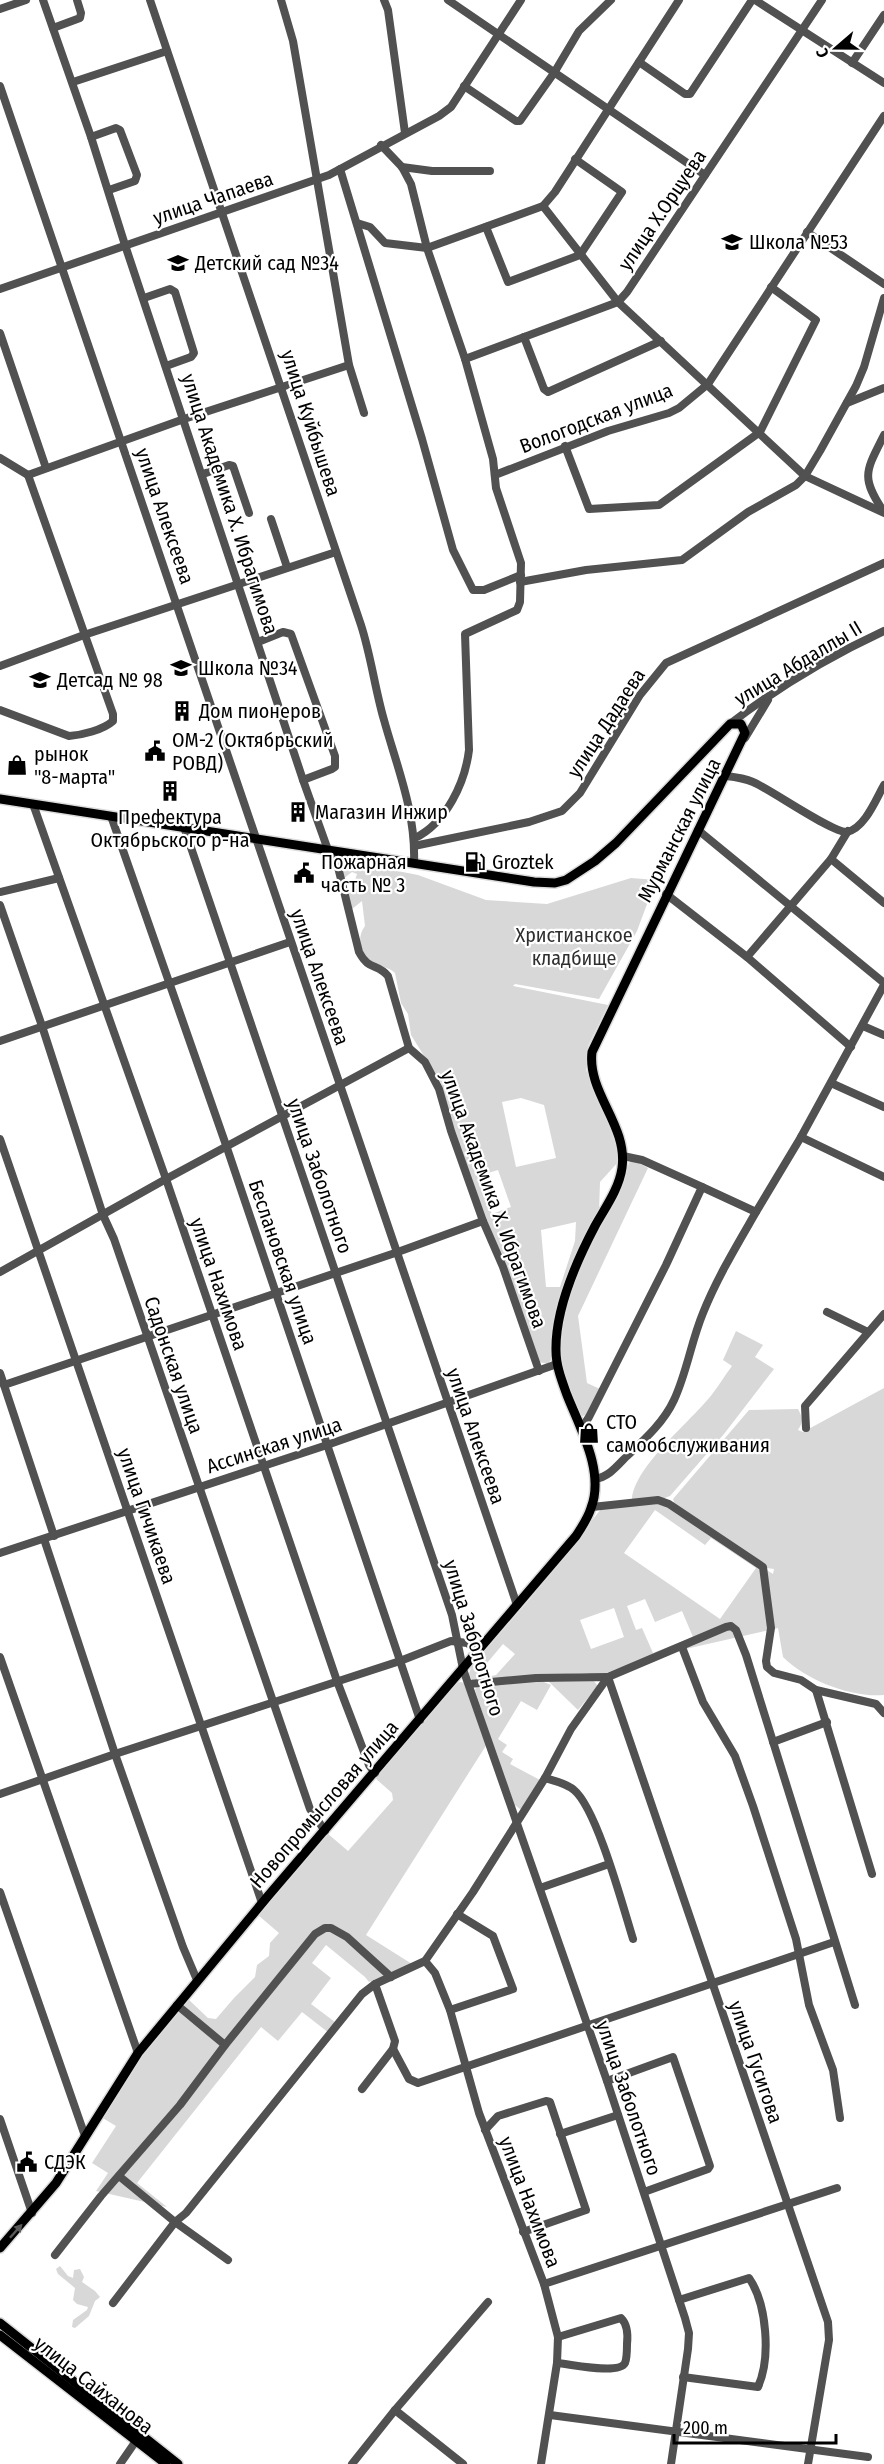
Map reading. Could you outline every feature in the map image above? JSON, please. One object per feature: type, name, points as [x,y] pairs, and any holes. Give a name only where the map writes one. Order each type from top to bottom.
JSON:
[{"type":"main road","points":[[0,799],[534,882],[555,883],[566,880],[586,868],[616,843],[730,724],[741,724],[745,733],[744,739]]},
{"type":"main road","name":"Мурманская улица","points":[[557,1364],[557,1333],[565,1299],[585,1249],[616,1187],[623,1156],[615,1123],[592,1070],[592,1052],[666,894],[744,739]]},
{"type":"main road","name":"Новопромысловая улица","points":[[0,2248],[56,2182],[138,2053],[197,1980],[576,1536],[592,1507],[595,1479],[581,1429],[557,1364]]},
{"type":"main road","points":[[0,2323],[138,2438],[178,2464]]},
{"type":"main road","name":"улица Сайханова","points":[[0,2335],[138,2438],[166,2464]]},
{"type":"street","points":[[0,9],[26,0]]},
{"type":"street","name":"улица Академика Х. Ибрагимова","points":[[43,0],[109,190],[125,245],[303,780],[328,850],[336,859],[359,952],[364,962],[383,971],[387,976],[409,1048],[425,1062],[439,1089],[451,1131],[483,1221],[503,1267],[539,1371]]},
{"type":"street","points":[[53,28],[80,18],[77,0]]},
{"type":"street","name":"улица Куйбышева","points":[[150,0],[368,646],[383,719],[408,801],[415,842],[414,863]]},
{"type":"street","points":[[281,0],[293,41],[349,365],[364,412]]},
{"type":"street","points":[[384,0],[388,10],[405,133]]},
{"type":"street","points":[[448,0],[705,175]]},
{"type":"street","name":"улица Чапаева","points":[[0,289],[317,180],[445,113],[521,0]]},
{"type":"street","points":[[464,86],[519,122],[554,73],[579,31],[611,0]]},
{"type":"street","points":[[357,223],[370,227],[386,243],[427,248],[543,206],[679,0]]},
{"type":"street","points":[[639,62],[685,94],[690,94],[753,0],[884,83]]},
{"type":"street","name":"улица Х.Орцуева","points":[[618,302],[627,292],[822,0]]},
{"type":"street","points":[[852,63],[884,15]]},
{"type":"street","points":[[72,82],[167,51]]},
{"type":"street","name":"улица Алексеева","points":[[0,86],[178,604],[395,1253],[517,1605]]},
{"type":"street","name":"Вологодская улица","points":[[495,475],[565,446],[669,413],[679,408],[708,384],[884,116]]},
{"type":"street","points":[[91,137],[119,129],[137,176],[135,181],[109,190]]},
{"type":"street","points":[[381,145],[402,167],[417,200],[427,248],[465,359],[495,475],[496,488],[521,563],[520,602],[517,610],[465,634],[469,750],[467,765],[462,781],[436,824],[415,842]]},
{"type":"street","points":[[486,227],[508,282],[580,255],[622,192],[575,159]]},
{"type":"street","points":[[402,167],[432,171],[490,171]]},
{"type":"street","points":[[340,169],[456,559],[473,590],[484,590],[521,579],[586,570],[667,564],[682,560],[748,512],[796,485],[805,476],[847,403],[864,367],[884,298]]},
{"type":"street","points":[[543,206],[618,302],[805,476],[884,512]]},
{"type":"street","points":[[807,232],[884,284]]},
{"type":"street","points":[[565,446],[589,509],[657,505],[760,432],[816,320],[771,287]]},
{"type":"street","points":[[144,298],[170,289],[175,292],[194,353],[191,357],[166,366]]},
{"type":"street","points":[[465,359],[618,302]]},
{"type":"street","points":[[0,333],[46,468]]},
{"type":"street","points":[[524,337],[544,389],[548,392],[661,341]]},
{"type":"street","points":[[28,475],[184,419],[349,365]]},
{"type":"street","points":[[847,403],[884,388]]},
{"type":"street","points":[[884,435],[868,467],[867,481],[872,494],[884,512]]},
{"type":"street","points":[[0,458],[28,475],[113,714],[113,721],[108,725],[76,736],[69,736],[0,710]]},
{"type":"street","points":[[203,474],[229,465],[234,466],[249,513]]},
{"type":"street","points":[[271,519],[287,567]]},
{"type":"street","points":[[0,666],[84,635],[336,552]]},
{"type":"street","name":"улица Дадаева","points":[[415,842],[529,822],[562,811],[580,793],[640,695],[666,663],[884,563]]},
{"type":"street","points":[[258,642],[283,632],[291,634],[334,756],[335,767],[303,780]]},
{"type":"street","name":"улица Абдаллы II","points":[[730,724],[777,690],[829,659],[884,632]]},
{"type":"street","points":[[744,739],[765,704],[777,690]]},
{"type":"street","points":[[726,776],[754,782],[839,831],[848,831]]},
{"type":"street","points":[[747,957],[831,859],[848,831],[868,812],[884,785]]},
{"type":"street","name":"улица Нахимова","points":[[33,804],[166,1179],[337,1681],[369,1764],[375,1773]]},
{"type":"street","name":"Беслановская улица","points":[[111,816],[227,1148],[420,1720]]},
{"type":"street","name":"улица Заболотного","points":[[184,827],[452,1615],[463,1669],[607,2081],[689,2332],[671,2464]]},
{"type":"street","points":[[595,1479],[609,1474],[648,1435],[669,1409],[688,1361],[693,1337],[721,1274],[801,1137],[884,984],[698,830]]},
{"type":"street","points":[[831,859],[884,903]]},
{"type":"street","points":[[0,892],[59,878]]},
{"type":"street","points":[[666,894],[747,957],[851,1047]]},
{"type":"street","name":"Садонская улица","points":[[0,905],[103,1215],[114,1239],[272,1702],[310,1809],[325,1831]]},
{"type":"street","points":[[0,1041],[290,942]]},
{"type":"street","points":[[863,1026],[884,1035]]},
{"type":"street","points":[[0,1272],[166,1179],[409,1048]]},
{"type":"street","points":[[831,1083],[884,1107]]},
{"type":"street","points":[[801,1137],[884,1177]]},
{"type":"street","name":"улица Гичикаева","points":[[0,1139],[262,1903]]},
{"type":"street","points":[[623,1156],[642,1160],[756,1212]]},
{"type":"street","points":[[581,1429],[590,1417],[666,1265],[702,1187]]},
{"type":"street","points":[[4,1385],[211,1313],[276,1294],[483,1221]]},
{"type":"street","points":[[827,1312],[868,1332]]},
{"type":"street","points":[[806,1428],[805,1406],[884,1314]]},
{"type":"street","name":"Ассинская улица","points":[[0,1553],[327,1445],[557,1364]]},
{"type":"street","points":[[0,1373],[54,1536]]},
{"type":"street","points":[[592,1507],[658,1500],[669,1504],[763,1567],[771,1628],[767,1667],[774,1673],[801,1680],[816,1690],[876,1704],[883,1709]]},
{"type":"street","points":[[44,1539],[115,1754],[183,1947],[197,1980]]},
{"type":"street","points":[[469,1684],[536,1678],[608,1677],[682,1647],[726,1626],[731,1626],[736,1630],[855,2005]]},
{"type":"street","points":[[0,1794],[457,1640],[479,1650]]},
{"type":"street","points":[[682,1647],[703,1702],[735,1756],[764,1839],[799,1954],[809,2005],[833,2070],[840,2118]]},
{"type":"street","points":[[0,1657],[138,2053]]},
{"type":"street","points":[[112,2303],[168,2234],[175,2222],[198,2199],[351,2007],[375,1984],[425,1961],[516,1825],[571,1729],[608,1677]]},
{"type":"street","name":"улица Гусигова","points":[[608,1677],[828,2322],[829,2340],[808,2464]]},
{"type":"street","points":[[816,1690],[872,1874]]},
{"type":"street","points":[[773,1742],[827,1722]]},
{"type":"street","points":[[545,1778],[562,1783],[582,1798],[609,1864],[633,1939]]},
{"type":"street","points":[[540,1888],[609,1864]]},
{"type":"street","points":[[0,1892],[86,2136]]},
{"type":"street","points":[[450,2010],[513,1989],[493,1936],[457,1914]]},
{"type":"street","points":[[55,2255],[67,2237],[180,2105],[225,2045],[313,1937],[325,1928],[331,1928],[347,1937],[391,1977]]},
{"type":"street","points":[[393,2049],[409,2079],[415,2083],[834,1942]]},
{"type":"street","name":"улица Нахимова","points":[[425,1961],[435,1973],[450,2010],[464,2067],[485,2130],[544,2284],[558,2337],[557,2363],[541,2464]]},
{"type":"street","points":[[362,2089],[393,2049],[396,2041],[375,1984]]},
{"type":"street","points":[[177,2005],[225,2045]]},
{"type":"street","points":[[607,2081],[673,2057],[710,2166],[708,2169],[644,2192]]},
{"type":"street","points":[[485,2130],[498,2116],[548,2101],[586,2210],[523,2232]]},
{"type":"street","points":[[560,2134],[618,2115]]},
{"type":"street","points":[[0,2119],[32,2213]]},
{"type":"street","points":[[119,2176],[175,2222],[228,2260]]},
{"type":"street","points":[[544,2284],[837,2188]]},
{"type":"street","points":[[679,2300],[749,2278],[762,2309],[766,2329],[758,2387],[683,2377]]},
{"type":"street","points":[[352,2464],[488,2302]]},
{"type":"street","points":[[557,2363],[609,2369],[621,2367],[625,2363],[628,2336],[626,2324],[621,2318],[558,2337]]},
{"type":"street","points":[[395,2410],[463,2464]]},
{"type":"street","points":[[550,2415],[868,2457]]},
{"type":"street","points":[[120,2464],[138,2438]]},
{"type":"green space","name":"Христианское кладбище","points":[[340,856],[352,858],[365,867],[418,875],[486,900],[547,904],[631,878],[656,880],[637,931],[599,999],[515,984],[513,986],[608,1005],[588,1046],[586,1070],[612,1124],[619,1146],[619,1161],[600,1182],[599,1212],[562,1298],[553,1357],[548,1364],[539,1362],[445,1106],[441,1083],[411,1035],[408,1014],[401,1003],[395,973],[373,963],[362,951],[360,941],[365,926],[362,901],[352,909],[348,898],[357,874],[352,872],[343,879]],"holes":[[[521,1098],[544,1105],[556,1158],[516,1167],[502,1102]],[[498,1170],[511,1207],[492,1214],[478,1176]],[[576,1222],[575,1241],[560,1287],[546,1287],[541,1230]]]},
{"type":"green space","points":[[630,1161],[635,1161],[648,1168],[578,1316],[587,1383],[600,1389],[587,1415],[582,1416],[561,1369],[559,1340],[567,1300],[579,1267]]},
{"type":"green space","points":[[736,1331],[763,1345],[755,1357],[774,1369],[724,1434],[670,1496],[662,1499],[632,1499],[635,1486],[653,1458],[704,1404],[732,1366],[723,1360]]},
{"type":"green space","points":[[884,1388],[884,1695],[858,1694],[830,1686],[804,1673],[783,1657],[778,1628],[681,1650],[666,1650],[601,1675],[582,1673],[472,1680],[469,1674],[471,1667],[530,1599],[601,1509],[644,1502],[664,1504],[773,1574],[774,1569],[767,1568],[675,1505],[673,1499],[749,1410],[798,1409],[802,1420],[798,1430],[803,1432]],"holes":[[[655,1510],[705,1545],[711,1538],[756,1568],[720,1619],[624,1553]],[[645,1599],[655,1622],[682,1611],[693,1637],[653,1653],[642,1628],[636,1630],[627,1606]],[[614,1608],[624,1637],[591,1649],[580,1620]],[[503,1644],[515,1654],[496,1675],[491,1676],[482,1669]]]},
{"type":"green space","points":[[539,1680],[551,1685],[537,1710],[521,1701],[498,1739],[507,1745],[502,1752],[513,1759],[510,1764],[540,1780],[523,1808],[520,1809],[512,1803],[475,1690],[477,1686]]},
{"type":"green space","points":[[593,1680],[598,1686],[578,1710],[548,1681]]},
{"type":"green space","points":[[465,1683],[487,1744],[366,1935],[412,1964],[369,1982],[326,1945],[312,1963],[331,1978],[311,2004],[335,2022],[329,2033],[302,2012],[278,2041],[261,2027],[137,2183],[167,2207],[96,2191],[108,2173],[92,2163],[116,2126],[101,2117],[141,2054],[187,1998],[208,2018],[216,2019],[255,1977],[257,1965],[269,1956],[270,1943],[279,1933],[258,1915],[327,1833],[348,1851],[393,1800],[392,1793],[375,1778],[455,1684]]},
{"type":"green space","points":[[60,2266],[68,2276],[73,2278],[74,2270],[80,2269],[84,2277],[82,2282],[100,2297],[95,2301],[89,2316],[75,2328],[72,2327],[73,2320],[88,2307],[77,2304],[73,2300],[75,2288],[58,2274],[56,2269]]},
{"type":"place","name":"Школа №53","points":[[732,242]]},
{"type":"place","name":"Детский сад №34","points":[[178,263]]},
{"type":"place","name":"Школа №34","points":[[181,668]]},
{"type":"place","name":"Детсад № 98","points":[[40,680]]},
{"type":"place","name":"Дом пионеров","points":[[182,711]]},
{"type":"place","name":"ОМ-2 (Октябрьский РОВД)","points":[[155,751]]},
{"type":"place","name":"рынок \"8-марта\"","points":[[17,765]]},
{"type":"place","name":"Префектура Октябрьского р-на","points":[[170,791]]},
{"type":"place","name":"Магазин Инжир","points":[[298,812]]},
{"type":"place","name":"Groztek","points":[[475,862]]},
{"type":"place","name":"Пожарная часть № 3","points":[[304,873]]},
{"type":"place","name":"СТО самообслуживания","points":[[589,1433]]},
{"type":"place","name":"СДЭК","points":[[27,2162]]}]
